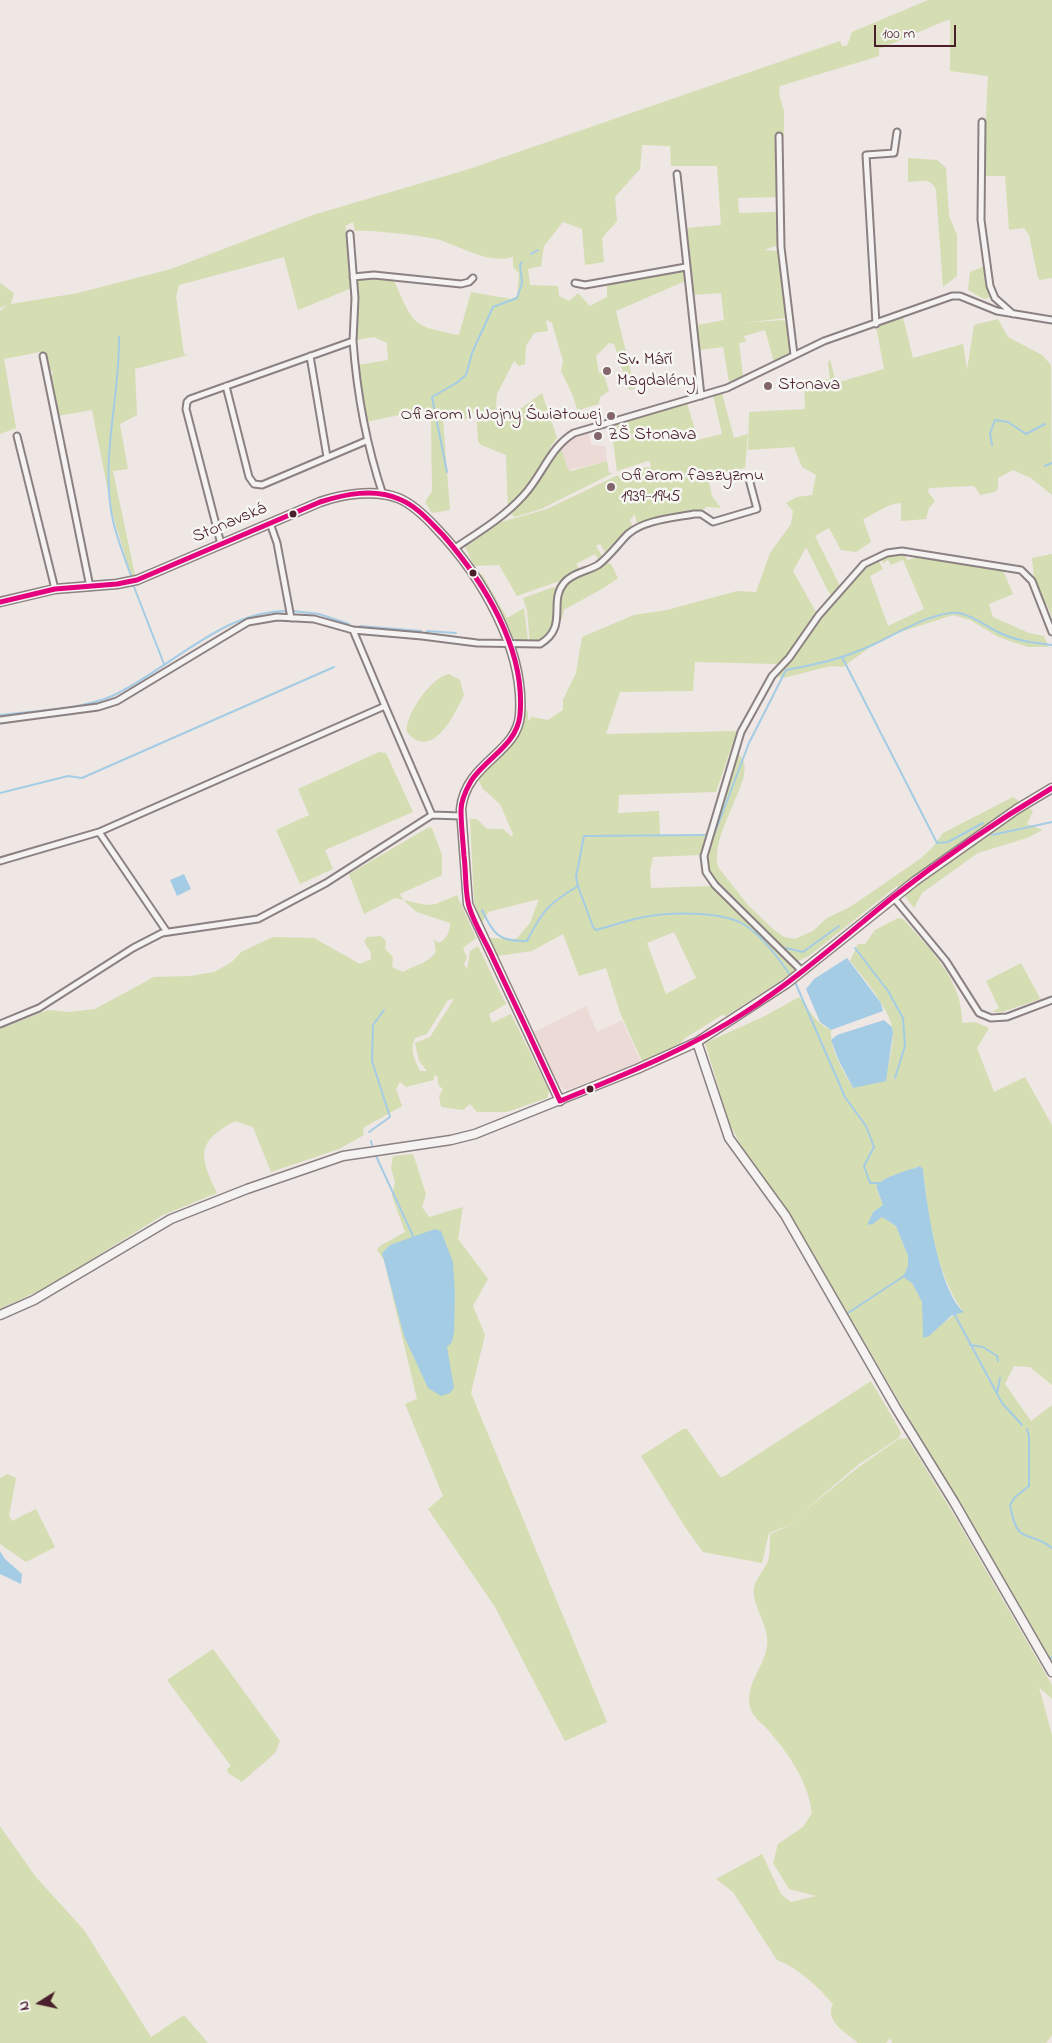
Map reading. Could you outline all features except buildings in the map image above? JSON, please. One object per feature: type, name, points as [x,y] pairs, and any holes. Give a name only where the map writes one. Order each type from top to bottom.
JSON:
[{"type":"street","points":[[982,122],[981,220],[990,286],[995,298],[1013,314]]},
{"type":"street","points":[[876,324],[866,155],[894,152],[897,132]]},
{"type":"street","points":[[779,136],[781,247],[794,355]]},
{"type":"street","points":[[677,174],[701,396]]},
{"type":"street","points":[[350,234],[355,298],[353,342],[357,387],[366,441],[384,495]]},
{"type":"street","points":[[575,283],[585,285],[686,267]]},
{"type":"street","points":[[353,277],[374,276],[461,284],[469,282],[473,278]]},
{"type":"street","points":[[455,548],[494,522],[524,495],[552,454],[566,437],[574,432],[701,396],[747,379],[824,341],[952,296],[960,296],[998,311],[1052,320]]},
{"type":"street","points":[[221,544],[186,409],[187,402],[190,399],[353,342]]},
{"type":"street","points":[[43,356],[90,586]]},
{"type":"street","points":[[310,356],[328,457]]},
{"type":"street","points":[[226,386],[249,476],[254,484],[262,485],[366,441]]},
{"type":"street","points":[[18,436],[55,589]]},
{"type":"street","points":[[0,720],[98,708],[117,701],[248,622],[277,617],[314,619],[353,630],[509,645],[540,644],[549,639],[556,629],[559,594],[564,582],[598,565],[630,533],[644,525],[694,514],[702,514],[713,522],[757,509],[749,479]]},
{"type":"street","name":"Stonavská","points":[[0,602],[55,589],[137,580],[331,498],[346,495],[384,495],[398,498],[414,508],[455,548],[485,592],[509,645]]},
{"type":"street","points":[[270,523],[277,543],[291,618]]},
{"type":"street","points":[[802,971],[715,885],[706,872],[704,856],[735,745],[772,676],[855,573],[874,558],[894,552],[915,553],[1021,570],[1032,581],[1052,632]]},
{"type":"street","points":[[353,630],[432,815]]},
{"type":"street","points":[[509,645],[519,691],[520,716],[516,730],[507,743],[468,783],[462,796],[461,816],[468,904],[560,1101]]},
{"type":"street","points":[[0,861],[99,832],[385,706]]},
{"type":"street","points":[[0,1315],[34,1300],[171,1219],[247,1189],[343,1156],[451,1140],[475,1134],[560,1101],[697,1042],[743,1013],[802,971],[894,898],[1017,809],[1052,788]]},
{"type":"street","points":[[0,1024],[39,1008],[133,948],[167,932],[258,919],[326,884],[432,815],[461,816]]},
{"type":"street","points":[[99,832],[167,932]]},
{"type":"street","points":[[894,898],[946,961],[979,1013],[991,1018],[1007,1017],[1052,1000]]},
{"type":"street","points":[[697,1042],[729,1138],[785,1215],[896,1408],[954,1502],[1052,1672]]},
{"type":"shaded area","points":[[589,432],[591,445],[605,446],[607,461],[568,470],[561,448],[571,439]]},
{"type":"shaded area","points":[[586,1006],[597,1032],[622,1020],[641,1062],[567,1090],[563,1089],[553,1078],[532,1033]]},
{"type":"green space","points":[[928,0],[1052,0],[1052,278],[1040,280],[1038,278],[1029,235],[1024,228],[1009,230],[1005,176],[983,176],[988,76],[950,71],[950,20],[947,20],[879,49],[879,56],[780,86],[779,94],[784,111],[784,136],[775,137],[777,197],[738,198],[739,213],[778,212],[778,245],[764,250],[779,251],[786,318],[743,323],[783,320],[786,322],[791,352],[774,362],[765,330],[744,336],[746,342],[739,343],[743,376],[729,382],[723,347],[700,350],[697,325],[724,320],[721,293],[693,295],[687,228],[721,225],[717,166],[671,166],[670,146],[642,145],[640,169],[615,197],[617,221],[602,238],[604,262],[585,265],[582,229],[563,222],[544,246],[541,266],[528,269],[530,285],[558,286],[559,296],[569,301],[578,293],[590,306],[607,297],[607,285],[679,269],[685,271],[687,284],[683,282],[616,311],[635,389],[629,390],[614,344],[609,343],[596,356],[599,373],[603,372],[609,391],[600,397],[599,404],[582,409],[578,413],[573,396],[561,371],[563,361],[552,323],[546,320],[548,331],[534,333],[526,346],[525,364],[519,366],[514,361],[497,394],[496,408],[507,416],[507,411],[520,409],[542,393],[557,438],[550,448],[552,453],[561,448],[568,469],[571,471],[607,461],[609,473],[613,473],[541,509],[515,517],[508,512],[506,455],[481,445],[478,441],[476,408],[473,409],[473,419],[443,420],[450,510],[432,513],[425,502],[432,491],[431,422],[427,409],[366,422],[358,365],[388,360],[387,343],[374,337],[356,340],[355,282],[360,278],[394,281],[410,315],[416,321],[431,329],[459,335],[471,292],[511,299],[517,296],[519,273],[513,267],[513,257],[504,259],[485,257],[440,240],[423,237],[355,231],[353,222],[345,226],[348,237],[352,288],[298,310],[284,257],[179,285],[176,297],[184,354],[188,355],[135,369],[137,415],[120,424],[128,469],[113,471],[135,575],[131,575],[112,512],[92,410],[57,416],[50,382],[53,371],[48,371],[45,355],[40,352],[4,359],[16,428],[0,434],[0,311],[7,305],[0,308],[0,283],[14,293],[11,304],[78,293],[171,269],[313,215],[469,169],[840,41],[842,46],[847,46],[852,32]]},
{"type":"green space","points":[[908,158],[937,160],[946,168],[949,216],[957,235],[957,276],[943,287],[936,190],[928,181],[908,182]]},
{"type":"green space","points":[[985,266],[991,297],[984,299],[968,290],[970,272]]},
{"type":"green space","points":[[903,318],[913,358],[963,344],[967,370],[974,325],[998,319],[1008,337],[1042,355],[1051,365],[1052,495],[1031,478],[1013,470],[998,478],[998,488],[995,492],[980,495],[975,487],[971,486],[929,488],[928,492],[935,501],[929,508],[926,519],[901,521],[901,503],[896,503],[882,509],[863,519],[871,542],[856,552],[841,550],[829,528],[815,536],[841,588],[832,596],[806,547],[793,571],[817,614],[785,659],[777,664],[695,662],[693,691],[620,692],[606,734],[737,731],[716,792],[619,795],[618,813],[659,811],[660,836],[704,835],[720,810],[721,790],[735,751],[744,762],[744,775],[718,845],[718,867],[748,905],[773,929],[784,937],[795,939],[813,931],[827,918],[850,907],[920,859],[932,848],[943,833],[1013,797],[1033,811],[1027,824],[1043,830],[1027,838],[978,853],[922,893],[914,908],[897,886],[809,956],[792,964],[794,972],[726,1016],[722,1015],[684,1039],[681,1043],[642,1061],[621,1015],[606,968],[579,976],[563,934],[532,951],[498,956],[490,938],[516,939],[530,923],[539,899],[488,912],[482,923],[474,902],[470,819],[477,819],[487,829],[503,829],[512,837],[513,834],[500,804],[483,789],[478,779],[520,733],[524,707],[528,712],[528,721],[532,717],[548,720],[563,710],[563,700],[576,673],[582,637],[634,615],[667,610],[737,591],[756,592],[770,553],[791,524],[793,511],[786,503],[797,497],[812,495],[816,475],[802,467],[794,447],[748,450],[749,412],[805,409],[804,381],[830,379],[828,363],[830,359],[836,383],[884,369],[876,326]],"holes":[[[700,855],[703,873],[712,886],[651,888],[650,871],[653,857]],[[674,932],[696,978],[666,994],[647,943]]]},
{"type":"green space","points":[[722,393],[734,438],[748,434],[745,468],[708,476],[712,496],[721,508],[707,507],[695,515],[644,529],[636,521],[635,514],[630,520],[633,529],[606,554],[600,544],[596,546],[603,557],[599,561],[595,554],[576,564],[580,570],[605,562],[611,564],[618,578],[564,610],[562,619],[555,619],[551,633],[538,643],[530,643],[527,611],[523,598],[554,587],[562,591],[569,581],[565,579],[517,596],[499,565],[474,566],[465,547],[501,522],[547,509],[616,476],[634,474],[640,468],[651,467],[648,461],[617,471],[611,425],[636,417],[639,419],[638,416],[687,403],[698,440],[722,434],[713,395]]},
{"type":"green space","points":[[892,553],[905,553],[907,560],[916,558],[912,554],[956,561],[956,564],[964,565],[965,562],[1003,570],[1013,594],[989,604],[993,617],[1029,633],[1044,636],[1049,647],[1028,647],[998,637],[970,620],[953,615],[900,632],[869,648],[843,667],[831,666],[783,678],[777,676],[818,617],[866,565],[878,560],[883,569],[870,576],[888,626],[924,609],[903,560],[891,565],[888,560],[883,563],[881,558]]},
{"type":"green space","points":[[1052,554],[1052,617],[1047,605],[1044,606],[1034,579],[1032,558]]},
{"type":"green space","points":[[478,574],[482,574],[507,618],[524,608],[528,641],[512,643],[498,607]]},
{"type":"green space","points":[[449,674],[460,680],[464,695],[441,732],[433,739],[425,742],[416,740],[407,732],[407,725],[414,707],[427,689],[442,676]]},
{"type":"green space","points":[[379,752],[386,753],[413,812],[325,850],[333,869],[300,884],[276,830],[309,815],[298,789]]},
{"type":"green space","points":[[429,827],[432,828],[442,855],[442,875],[400,894],[403,900],[395,898],[364,914],[349,874]]},
{"type":"green space","points":[[457,895],[476,938],[463,948],[467,958],[464,964],[467,969],[470,951],[478,946],[506,1004],[489,1014],[492,1023],[511,1014],[549,1091],[547,1098],[507,1112],[477,1112],[470,1104],[463,1110],[441,1107],[439,1096],[443,1089],[439,1086],[437,1076],[434,1075],[434,1080],[406,1087],[400,1082],[396,1089],[402,1106],[363,1128],[364,1135],[339,1149],[271,1172],[253,1127],[235,1121],[213,1136],[207,1143],[205,1151],[207,1169],[217,1193],[163,1215],[47,1287],[0,1309],[0,1029],[48,1010],[70,1012],[95,1009],[154,977],[190,976],[214,972],[232,962],[241,952],[273,937],[314,938],[360,964],[371,959],[371,953],[364,941],[367,937],[381,936],[386,941],[385,949],[393,957],[392,967],[403,972],[425,962],[432,956],[436,952],[434,939],[438,943],[441,942],[449,929],[450,923],[417,912],[403,900],[426,905],[436,904]],"holes":[[[454,999],[430,1037],[415,1043],[419,1061],[427,1071],[420,1071],[413,1051],[413,1042],[415,1038],[427,1034],[448,1000]]]},
{"type":"green space","points":[[898,918],[903,919],[913,930],[933,953],[951,979],[961,1007],[962,1023],[975,1022],[989,1028],[977,1048],[994,1092],[1025,1077],[1052,1125],[1052,1385],[1030,1367],[1014,1366],[1005,1384],[1031,1421],[1052,1405],[1052,1663],[792,1218],[742,1147],[729,1123],[705,1043],[765,1016],[799,997],[817,1020],[831,1030],[835,1053],[853,1088],[886,1075],[891,1054],[893,1032],[891,1024],[876,995],[850,961],[858,944],[865,944],[875,930]],"holes":[[[920,1166],[923,1169],[934,1242],[945,1278],[962,1310],[937,1327],[923,1325],[924,1310],[920,1297],[910,1280],[908,1256],[896,1226],[882,1217],[868,1225],[873,1212],[883,1205],[876,1187],[896,1174]]]},
{"type":"green space","points":[[1021,963],[1040,998],[1043,998],[1002,1012],[992,1012],[999,1008],[986,981]]},
{"type":"green space","points":[[413,1154],[426,1194],[422,1207],[429,1217],[463,1207],[458,1239],[488,1279],[473,1306],[485,1335],[471,1393],[607,1722],[565,1741],[495,1607],[428,1509],[443,1496],[405,1404],[417,1399],[384,1260],[377,1250],[380,1246],[405,1232],[392,1196],[395,1182],[391,1168],[393,1156]]},
{"type":"green space","points":[[871,1381],[901,1433],[899,1438],[859,1464],[797,1517],[860,1466],[899,1439],[907,1438],[954,1515],[1052,1685],[1052,1699],[1039,1687],[1052,1735],[1052,2035],[1046,2043],[892,2043],[890,2038],[886,2043],[858,2043],[842,2031],[834,2021],[831,2016],[833,2004],[821,1991],[793,1968],[777,1960],[733,1892],[716,1879],[762,1854],[781,1894],[791,1902],[816,1896],[789,1889],[773,1863],[778,1844],[803,1827],[812,1813],[810,1801],[796,1768],[776,1739],[754,1715],[749,1701],[752,1685],[767,1646],[767,1634],[755,1601],[755,1584],[769,1557],[770,1534],[797,1522],[769,1533],[762,1563],[703,1552],[685,1527],[641,1456],[683,1429],[687,1429],[720,1477],[723,1477]]},
{"type":"green space","points":[[7,1474],[16,1478],[9,1516],[12,1521],[36,1509],[55,1547],[26,1562],[0,1544],[0,1478]]},
{"type":"green space","points":[[213,1649],[280,1741],[275,1753],[242,1782],[228,1773],[227,1769],[231,1766],[167,1680]]},
{"type":"green space","points":[[0,1826],[35,1876],[84,1930],[151,2037],[184,2015],[208,2043],[0,2043]]},
{"type":"water","points":[[184,874],[191,889],[177,896],[170,880]]},
{"type":"water","points":[[847,958],[881,1003],[883,1011],[831,1030],[820,1022],[806,989],[814,979]]},
{"type":"water","points":[[884,1020],[892,1027],[893,1033],[886,1081],[853,1088],[838,1059],[831,1040],[837,1035]]},
{"type":"water","points":[[920,1166],[923,1169],[935,1245],[947,1286],[955,1301],[964,1312],[951,1316],[929,1336],[923,1338],[922,1302],[912,1283],[903,1277],[908,1266],[908,1256],[896,1226],[882,1217],[873,1224],[867,1225],[873,1212],[883,1205],[876,1186],[890,1176]]},
{"type":"water","points":[[435,1229],[441,1231],[453,1262],[455,1294],[454,1332],[452,1342],[447,1347],[454,1388],[450,1393],[441,1396],[428,1388],[404,1336],[382,1253],[390,1245]]},
{"type":"water","points":[[0,1551],[5,1559],[22,1574],[21,1584],[0,1574]]},
{"type":"waterway","points":[[531,254],[538,250]]},
{"type":"waterway","points":[[447,472],[432,397],[458,382],[466,375],[472,353],[493,307],[517,298],[522,283],[520,265],[522,262]]},
{"type":"waterway","points":[[119,337],[119,358],[110,445],[109,488],[114,527],[131,576]]},
{"type":"waterway","points":[[992,445],[990,433],[995,420],[1008,422],[1026,434],[1045,424]]},
{"type":"waterway","points":[[1045,466],[1052,463]]},
{"type":"waterway","points":[[134,587],[164,664]]},
{"type":"waterway","points":[[0,715],[73,707],[112,696],[133,685],[219,630],[265,613],[289,611]]},
{"type":"waterway","points":[[293,611],[319,614],[349,624]]},
{"type":"waterway","points":[[714,835],[749,743],[786,670],[854,653],[924,620],[949,613],[959,613],[970,617],[1013,638],[1052,645]]},
{"type":"waterway","points":[[360,626],[421,631]]},
{"type":"waterway","points":[[427,631],[456,633]]},
{"type":"waterway","points":[[842,657],[937,843],[948,842],[983,823]]},
{"type":"waterway","points":[[0,793],[68,776],[82,778],[334,667]]},
{"type":"waterway","points":[[992,835],[1052,822]]},
{"type":"waterway","points":[[578,886],[576,877],[584,836],[705,835]]},
{"type":"waterway","points":[[482,910],[498,935],[510,940],[527,941],[547,909],[578,886],[593,927],[596,930],[655,915],[695,914],[722,917],[743,924],[757,934],[790,975]]},
{"type":"waterway","points":[[786,948],[803,952],[839,926]]},
{"type":"waterway","points":[[855,948],[888,991],[903,1018],[905,1046],[895,1078]]},
{"type":"waterway","points":[[795,982],[845,1097],[866,1126],[874,1147],[864,1166],[870,1183],[880,1183]]},
{"type":"waterway","points":[[369,1132],[390,1117],[372,1061],[373,1025],[384,1010]]},
{"type":"waterway","points":[[371,1141],[372,1145]]},
{"type":"waterway","points":[[376,1156],[413,1236]]},
{"type":"waterway","points":[[848,1313],[904,1276]]},
{"type":"waterway","points":[[955,1315],[1002,1403],[1022,1425]]},
{"type":"waterway","points":[[970,1345],[983,1347],[997,1356],[998,1361]]},
{"type":"waterway","points":[[997,1393],[1000,1378]]},
{"type":"waterway","points":[[1027,1429],[1029,1436],[1029,1486],[1015,1497],[1010,1505],[1016,1527],[1020,1532],[1052,1548]]},
{"type":"transit line","points":[[0,602],[55,589],[117,584],[137,580],[320,502],[339,497],[359,493],[380,494],[406,502],[423,515],[443,535],[487,595],[509,641],[516,666],[520,690],[518,726],[507,743],[471,781],[462,803],[461,821],[466,891],[475,923],[502,976],[560,1101],[677,1050],[744,1013],[802,972],[893,897],[951,854],[991,826],[1052,788]]},
{"type":"place","name":"Sv. Máří Magdalény","points":[[607,371]]},
{"type":"place","name":"Stonava","points":[[768,386]]},
{"type":"place","name":"Ofiarom I Wojny Światowej","points":[[611,416]]},
{"type":"place","name":"ZŠ Stonava","points":[[598,436]]},
{"type":"place","name":"Ofiarom faszyzmu 1939-1945","points":[[611,487]]}]
